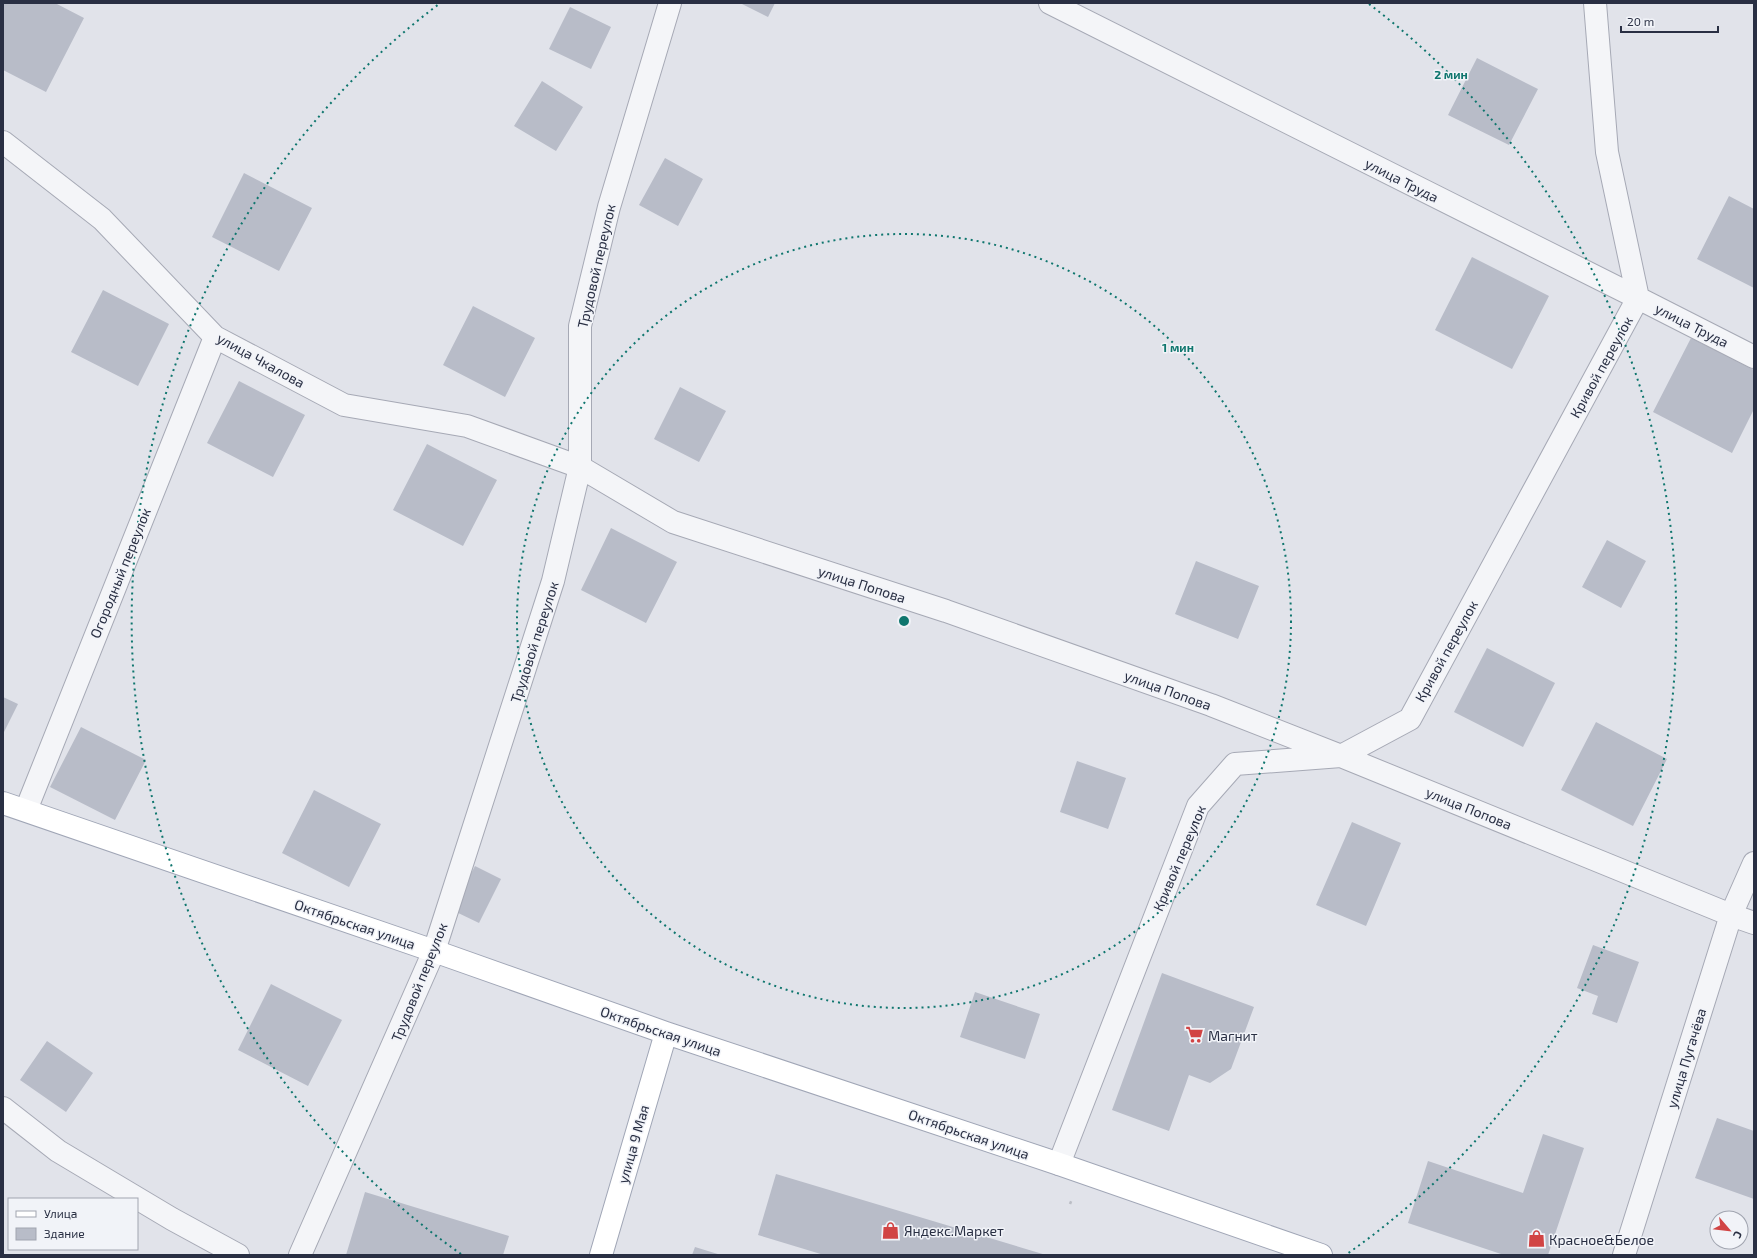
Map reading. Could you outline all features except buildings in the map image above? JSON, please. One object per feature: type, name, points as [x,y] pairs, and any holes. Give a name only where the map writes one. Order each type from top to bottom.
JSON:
[{"type":"main road","name":"Октябрьская улица","points":[[3,803],[666,1033],[1059,1164],[1321,1255]]},
{"type":"main road","name":"улица 9 Мая","points":[[601,1255],[666,1033]]},
{"type":"street","name":"Трудовой переулок","points":[[300,1255],[434,952],[553,581],[580,468],[580,326],[609,207],[670,3]]},
{"type":"street","name":"улица Труда","points":[[1050,3],[1754,357]]},
{"type":"street","points":[[1595,3],[1607,152],[1638,298]]},
{"type":"street","name":"улица Чкалова","points":[[3,142],[102,219],[215,337],[344,406],[467,426],[580,468]]},
{"type":"street","name":"Кривой переулок","points":[[1059,1164],[1198,806],[1235,764],[1341,756],[1410,719],[1638,298]]},
{"type":"street","name":"Огородный переулок","points":[[26,810],[215,337]]},
{"type":"street","name":"улица Попова","points":[[580,468],[673,522],[946,612],[1211,706],[1341,756],[1731,915],[1754,922]]},
{"type":"street","name":"улица Пугачёва","points":[[1624,1255],[1731,915],[1754,863]]},
{"type":"street","points":[[3,1108],[58,1151],[137,1198]]},
{"type":"street","points":[[138,1199],[238,1255]]},
{"type":"place","name":"Магнит","points":[[1195,1035]]},
{"type":"place","name":"Яндекс.Маркет","points":[[891,1230]]},
{"type":"place","name":"Красное&Белое","points":[[1536,1239]]}]
